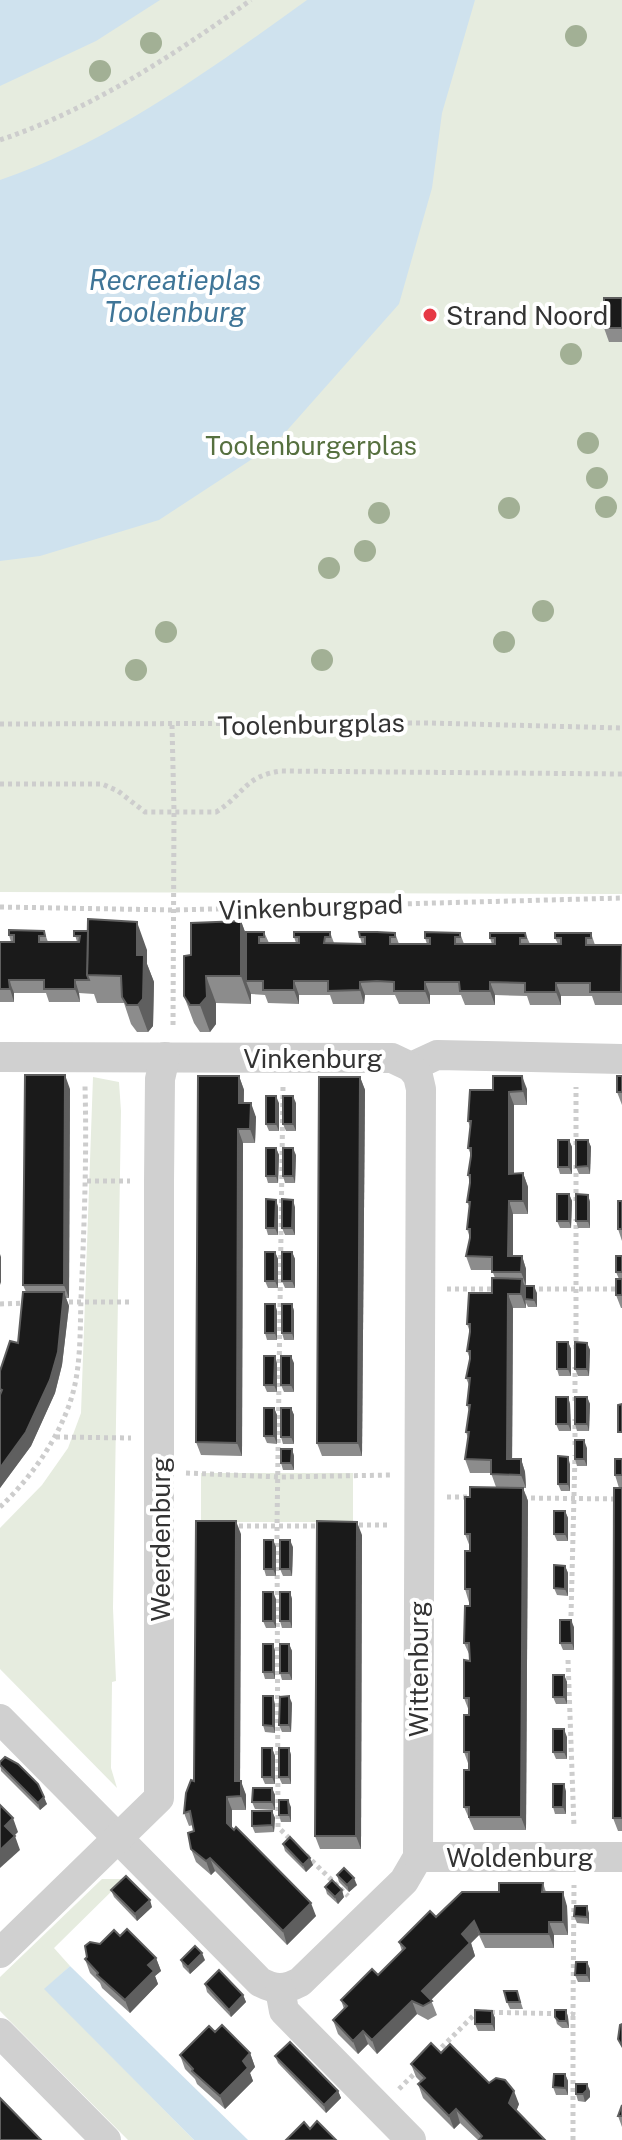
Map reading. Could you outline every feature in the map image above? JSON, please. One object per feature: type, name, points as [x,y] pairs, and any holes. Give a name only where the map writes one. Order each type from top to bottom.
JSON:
[{"type":"street","name":"Vinkenburg","points":[[0,1057],[392,1058],[411,1067],[437,1055],[622,1059]]},
{"type":"street","name":"Weerdenburg","points":[[0,1953],[159,1798],[159,1181],[160,1079],[165,1057]]},
{"type":"street","name":"Wittenburg","points":[[411,1067],[418,1076],[421,1089],[418,1857]]},
{"type":"street","points":[[0,1719],[260,1982],[280,1989],[300,1982],[404,1881],[418,1857]]},
{"type":"street","name":"Woldenburg","points":[[418,1857],[622,1857]]},
{"type":"street","points":[[280,1989],[284,2011],[411,2140]]},
{"type":"street","points":[[0,2033],[106,2140]]},
{"type":"path","points":[[0,140],[45,125],[99,98],[153,67],[251,0]]},
{"type":"path","name":"Toolenburgplas","points":[[0,724],[429,723],[622,728]]},
{"type":"path","points":[[165,1057],[173,1034],[172,725]]},
{"type":"path","points":[[0,784],[102,784],[118,791],[145,812],[216,812],[226,806],[250,780],[281,771],[622,774]]},
{"type":"path","name":"Vinkenburgpad","points":[[0,907],[174,910],[622,898]]},
{"type":"path","points":[[0,1507],[17,1491],[56,1437],[73,1395],[87,1181],[85,1057]]},
{"type":"path","points":[[283,1058],[277,1527],[278,1827],[368,1916]]},
{"type":"path","points":[[571,1616],[576,1058]]},
{"type":"path","points":[[87,1181],[159,1181]]},
{"type":"path","points":[[421,1290],[498,1289]]},
{"type":"path","points":[[529,1289],[622,1289]]},
{"type":"path","points":[[0,1304],[41,1303]]},
{"type":"path","points":[[54,1303],[159,1303]]},
{"type":"path","points":[[56,1437],[161,1438]]},
{"type":"path","points":[[161,1472],[279,1477],[419,1498],[481,1498]]},
{"type":"path","points":[[340,1526],[419,1498]]},
{"type":"path","points":[[512,1498],[622,1499]]},
{"type":"path","points":[[219,1525],[324,1526]]},
{"type":"path","points":[[568,1660],[574,1856],[573,2140]]},
{"type":"path","points":[[434,2055],[477,2012],[573,2014]]},
{"type":"path","points":[[379,2108],[423,2066]]},
{"type":"green space","name":"Toolenburgerplas","points":[[0,0],[622,0],[622,894],[0,892]]},
{"type":"green space","points":[[93,1077],[119,1082],[121,1111],[113,1608],[116,1681],[112,1682],[111,1768],[117,1788],[0,1669],[0,1528],[42,1485],[68,1448],[81,1413]]},
{"type":"green space","points":[[201,1473],[353,1473],[353,1522],[201,1522]]},
{"type":"green space","points":[[102,1879],[124,1879],[54,1948],[70,1966],[45,1989],[194,2140],[128,2140],[0,2011],[0,1977]]},
{"type":"water","points":[[0,0],[160,0],[96,41],[0,86]]},
{"type":"water","name":"Recreatieplas Toolenburg","points":[[307,0],[475,0],[442,113],[432,188],[399,304],[275,444],[159,520],[40,556],[0,561],[0,180],[42,164],[121,124],[197,77]]},
{"type":"water","points":[[70,1966],[248,2140],[194,2140],[44,1989]]},
{"type":"building","points":[[604,298],[622,298],[622,328],[604,328]]},
{"type":"building","points":[[88,919],[137,922],[137,955],[144,955],[143,999],[138,1005],[127,1005],[122,997],[121,976],[87,975]]},
{"type":"building","points":[[241,921],[241,976],[206,976],[207,997],[200,1005],[190,1005],[184,996],[184,956],[191,955],[191,923]]},
{"type":"building","points":[[9,930],[44,931],[45,936],[39,936],[39,942],[79,942],[80,936],[74,936],[74,931],[88,931],[89,980],[75,980],[75,989],[44,989],[44,980],[9,980],[10,989],[0,989],[0,942],[14,942],[14,935],[9,935]]},
{"type":"building","points":[[246,932],[264,932],[264,937],[259,937],[259,943],[299,943],[299,937],[294,937],[294,932],[330,932],[324,943],[365,944],[365,937],[360,937],[359,932],[395,933],[395,937],[390,937],[390,944],[430,944],[425,932],[460,933],[460,937],[455,937],[455,944],[495,944],[495,938],[490,938],[490,933],[525,933],[526,938],[520,938],[520,944],[561,944],[561,938],[555,938],[555,933],[591,933],[591,938],[586,938],[586,945],[622,945],[621,992],[590,992],[590,983],[556,983],[556,992],[525,992],[525,983],[490,982],[490,991],[460,991],[459,982],[425,982],[425,991],[394,991],[394,982],[377,981],[360,982],[360,990],[328,991],[328,981],[294,981],[294,990],[263,990],[263,981],[246,981]]},
{"type":"building","points":[[25,1075],[65,1075],[64,1285],[23,1285]]},
{"type":"building","points":[[198,1076],[239,1076],[239,1103],[251,1103],[250,1129],[238,1129],[237,1443],[196,1442]]},
{"type":"building","points":[[493,1076],[522,1076],[523,1091],[509,1092],[509,1174],[523,1173],[523,1201],[509,1201],[508,1256],[522,1256],[521,1272],[492,1272],[492,1257],[466,1256],[470,1238],[470,1229],[467,1229],[470,1202],[467,1202],[471,1156],[471,1148],[468,1148],[470,1090],[493,1090]]},
{"type":"building","points":[[617,1076],[622,1076],[622,1092],[617,1092]]},
{"type":"building","points":[[319,1077],[360,1077],[358,1443],[317,1443]]},
{"type":"building","points":[[266,1096],[276,1096],[276,1124],[266,1124]]},
{"type":"building","points":[[283,1096],[293,1096],[293,1124],[283,1124]]},
{"type":"building","points":[[558,1140],[569,1140],[569,1167],[558,1167]]},
{"type":"building","points":[[576,1140],[588,1140],[588,1166],[576,1167]]},
{"type":"building","points":[[266,1148],[276,1148],[276,1176],[266,1176]]},
{"type":"building","points":[[283,1148],[293,1148],[293,1176],[283,1176]]},
{"type":"building","points":[[557,1194],[569,1194],[569,1221],[557,1221]]},
{"type":"building","points":[[576,1194],[588,1195],[588,1221],[576,1221]]},
{"type":"building","points":[[266,1199],[276,1200],[275,1228],[266,1228]]},
{"type":"building","points":[[282,1199],[293,1200],[292,1228],[282,1228]]},
{"type":"building","points":[[618,1201],[622,1201],[622,1229],[618,1229]]},
{"type":"building","points":[[265,1252],[275,1252],[275,1281],[265,1281]]},
{"type":"building","points":[[282,1252],[292,1252],[292,1281],[282,1281]]},
{"type":"building","points":[[616,1256],[622,1256],[622,1272],[616,1272]]},
{"type":"building","points":[[492,1278],[522,1279],[521,1294],[508,1294],[507,1459],[521,1459],[521,1475],[491,1474],[491,1460],[465,1459],[470,1405],[467,1405],[470,1378],[466,1378],[470,1359],[470,1351],[467,1351],[469,1293],[492,1293]]},
{"type":"building","points":[[616,1279],[622,1279],[622,1295],[616,1295]]},
{"type":"building","points":[[525,1286],[534,1286],[534,1300],[525,1299]]},
{"type":"building","points":[[23,1292],[64,1292],[58,1352],[50,1380],[26,1432],[0,1468],[0,1371],[10,1341],[18,1343]]},
{"type":"building","points":[[265,1304],[275,1304],[275,1333],[265,1333]]},
{"type":"building","points":[[282,1304],[292,1304],[292,1333],[282,1333]]},
{"type":"building","points":[[557,1342],[568,1342],[568,1369],[557,1369]]},
{"type":"building","points":[[575,1342],[587,1343],[587,1369],[575,1369]]},
{"type":"building","points":[[264,1356],[275,1356],[274,1385],[264,1385]]},
{"type":"building","points":[[281,1356],[291,1356],[291,1385],[281,1385]]},
{"type":"building","points":[[556,1397],[568,1397],[568,1424],[556,1424]]},
{"type":"building","points":[[575,1397],[587,1397],[587,1424],[575,1424]]},
{"type":"building","points":[[622,1404],[622,1432],[618,1432],[618,1405]]},
{"type":"building","points":[[264,1408],[274,1408],[274,1436],[264,1436]]},
{"type":"building","points":[[281,1408],[291,1408],[291,1437],[281,1437]]},
{"type":"building","points":[[575,1440],[584,1440],[584,1459],[575,1459]]},
{"type":"building","points":[[281,1449],[292,1449],[291,1463],[281,1463]]},
{"type":"building","points":[[558,1456],[568,1457],[568,1484],[558,1484]]},
{"type":"building","points":[[615,1459],[622,1459],[622,1475],[615,1475]]},
{"type":"building","points":[[470,1487],[523,1488],[521,1817],[469,1817],[469,1807],[464,1807],[464,1770],[469,1770],[469,1752],[464,1752],[464,1715],[469,1715],[469,1698],[464,1698],[464,1660],[470,1661],[469,1643],[464,1643],[465,1606],[470,1606],[470,1589],[465,1589],[465,1551],[470,1551],[470,1534],[465,1534],[465,1497],[470,1497]]},
{"type":"building","points":[[614,1488],[622,1488],[622,1818],[613,1818]]},
{"type":"building","points":[[554,1511],[565,1511],[565,1534],[554,1534]]},
{"type":"building","points":[[196,1521],[236,1521],[235,1781],[241,1781],[241,1796],[227,1797],[227,1823],[234,1830],[236,1827],[311,1903],[283,1931],[210,1858],[206,1861],[191,1849],[188,1833],[194,1831],[190,1811],[184,1813],[186,1793],[191,1780],[194,1781]]},
{"type":"building","points":[[317,1521],[357,1522],[356,1836],[315,1836]]},
{"type":"building","points":[[264,1540],[273,1540],[273,1569],[264,1569]]},
{"type":"building","points":[[280,1540],[290,1540],[290,1569],[280,1569]]},
{"type":"building","points":[[554,1565],[565,1566],[565,1589],[554,1588]]},
{"type":"building","points":[[263,1592],[273,1592],[273,1621],[263,1621]]},
{"type":"building","points":[[280,1592],[290,1592],[290,1621],[280,1621]]},
{"type":"building","points":[[560,1620],[571,1620],[572,1643],[560,1643]]},
{"type":"building","points":[[263,1644],[273,1644],[273,1672],[263,1672]]},
{"type":"building","points":[[280,1644],[289,1644],[289,1673],[280,1673]]},
{"type":"building","points":[[553,1675],[564,1675],[564,1697],[553,1697]]},
{"type":"building","points":[[263,1696],[273,1696],[273,1726],[263,1725]]},
{"type":"building","points":[[289,1696],[289,1725],[279,1725],[280,1697]]},
{"type":"building","points":[[553,1729],[564,1729],[564,1752],[553,1752]]},
{"type":"building","points":[[262,1748],[272,1748],[272,1777],[262,1777]]},
{"type":"building","points":[[279,1748],[289,1748],[289,1777],[279,1777]]},
{"type":"building","points":[[5,1757],[18,1764],[38,1784],[44,1797],[38,1803],[0,1765]]},
{"type":"building","points":[[553,1784],[564,1784],[563,1807],[553,1807]]},
{"type":"building","points":[[253,1788],[272,1788],[272,1802],[252,1802]]},
{"type":"building","points":[[279,1800],[288,1800],[289,1815],[279,1815]]},
{"type":"building","points":[[0,1805],[13,1818],[5,1826],[15,1836],[0,1850]]},
{"type":"building","points":[[252,1811],[272,1811],[272,1825],[252,1826]]},
{"type":"building","points":[[290,1837],[310,1858],[303,1865],[283,1844]]},
{"type":"building","points":[[344,1868],[354,1878],[347,1885],[337,1875]]},
{"type":"building","points":[[126,1876],[150,1900],[135,1914],[111,1890]]},
{"type":"building","points":[[332,1880],[342,1890],[335,1897],[325,1887]]},
{"type":"building","points":[[499,1883],[543,1883],[542,1892],[563,1892],[563,1922],[549,1922],[549,1934],[480,1934],[474,1921],[462,1934],[470,1943],[422,1991],[432,2001],[423,2006],[412,2001],[372,2040],[363,2031],[353,2041],[333,2020],[347,2006],[341,2000],[372,1969],[378,1975],[405,1948],[399,1942],[430,1911],[436,1917],[462,1892],[499,1892]]},
{"type":"building","points":[[575,1906],[587,1906],[587,1917],[574,1916]]},
{"type":"building","points":[[127,1929],[156,1958],[148,1965],[154,1971],[125,2000],[97,1975],[85,1959],[85,1946],[90,1942],[100,1944],[114,1930],[120,1936]]},
{"type":"building","points":[[195,1946],[202,1953],[188,1967],[181,1960]]},
{"type":"building","points":[[576,1962],[587,1962],[587,1975],[575,1975]]},
{"type":"building","points":[[219,1970],[243,1995],[229,2010],[205,1984]]},
{"type":"building","points":[[504,1991],[517,1991],[520,2002],[507,2002]]},
{"type":"building","points":[[475,2010],[492,2011],[492,2024],[475,2024]]},
{"type":"building","points":[[555,2010],[566,2010],[566,2021],[555,2017]]},
{"type":"building","points":[[622,2024],[622,2046],[618,2039]]},
{"type":"building","points":[[222,2025],[250,2053],[243,2061],[248,2068],[220,2096],[192,2071],[180,2055],[209,2026],[215,2032]]},
{"type":"building","points":[[290,2042],[338,2091],[324,2105],[275,2056]]},
{"type":"building","points":[[431,2043],[441,2053],[450,2044],[489,2083],[496,2078],[505,2080],[514,2091],[509,2103],[545,2140],[479,2140],[482,2136],[456,2109],[449,2116],[418,2084],[425,2078],[411,2064]]},
{"type":"building","points":[[554,2074],[565,2074],[565,2088],[553,2087]]},
{"type":"building","points":[[576,2084],[587,2084],[587,2090],[576,2094]]},
{"type":"building","points":[[0,2098],[41,2140],[0,2140]]},
{"type":"building","points":[[317,2121],[336,2140],[286,2140],[304,2122],[310,2129]]},
{"type":"place","name":"Strand Noord","points":[[430,315]]}]
